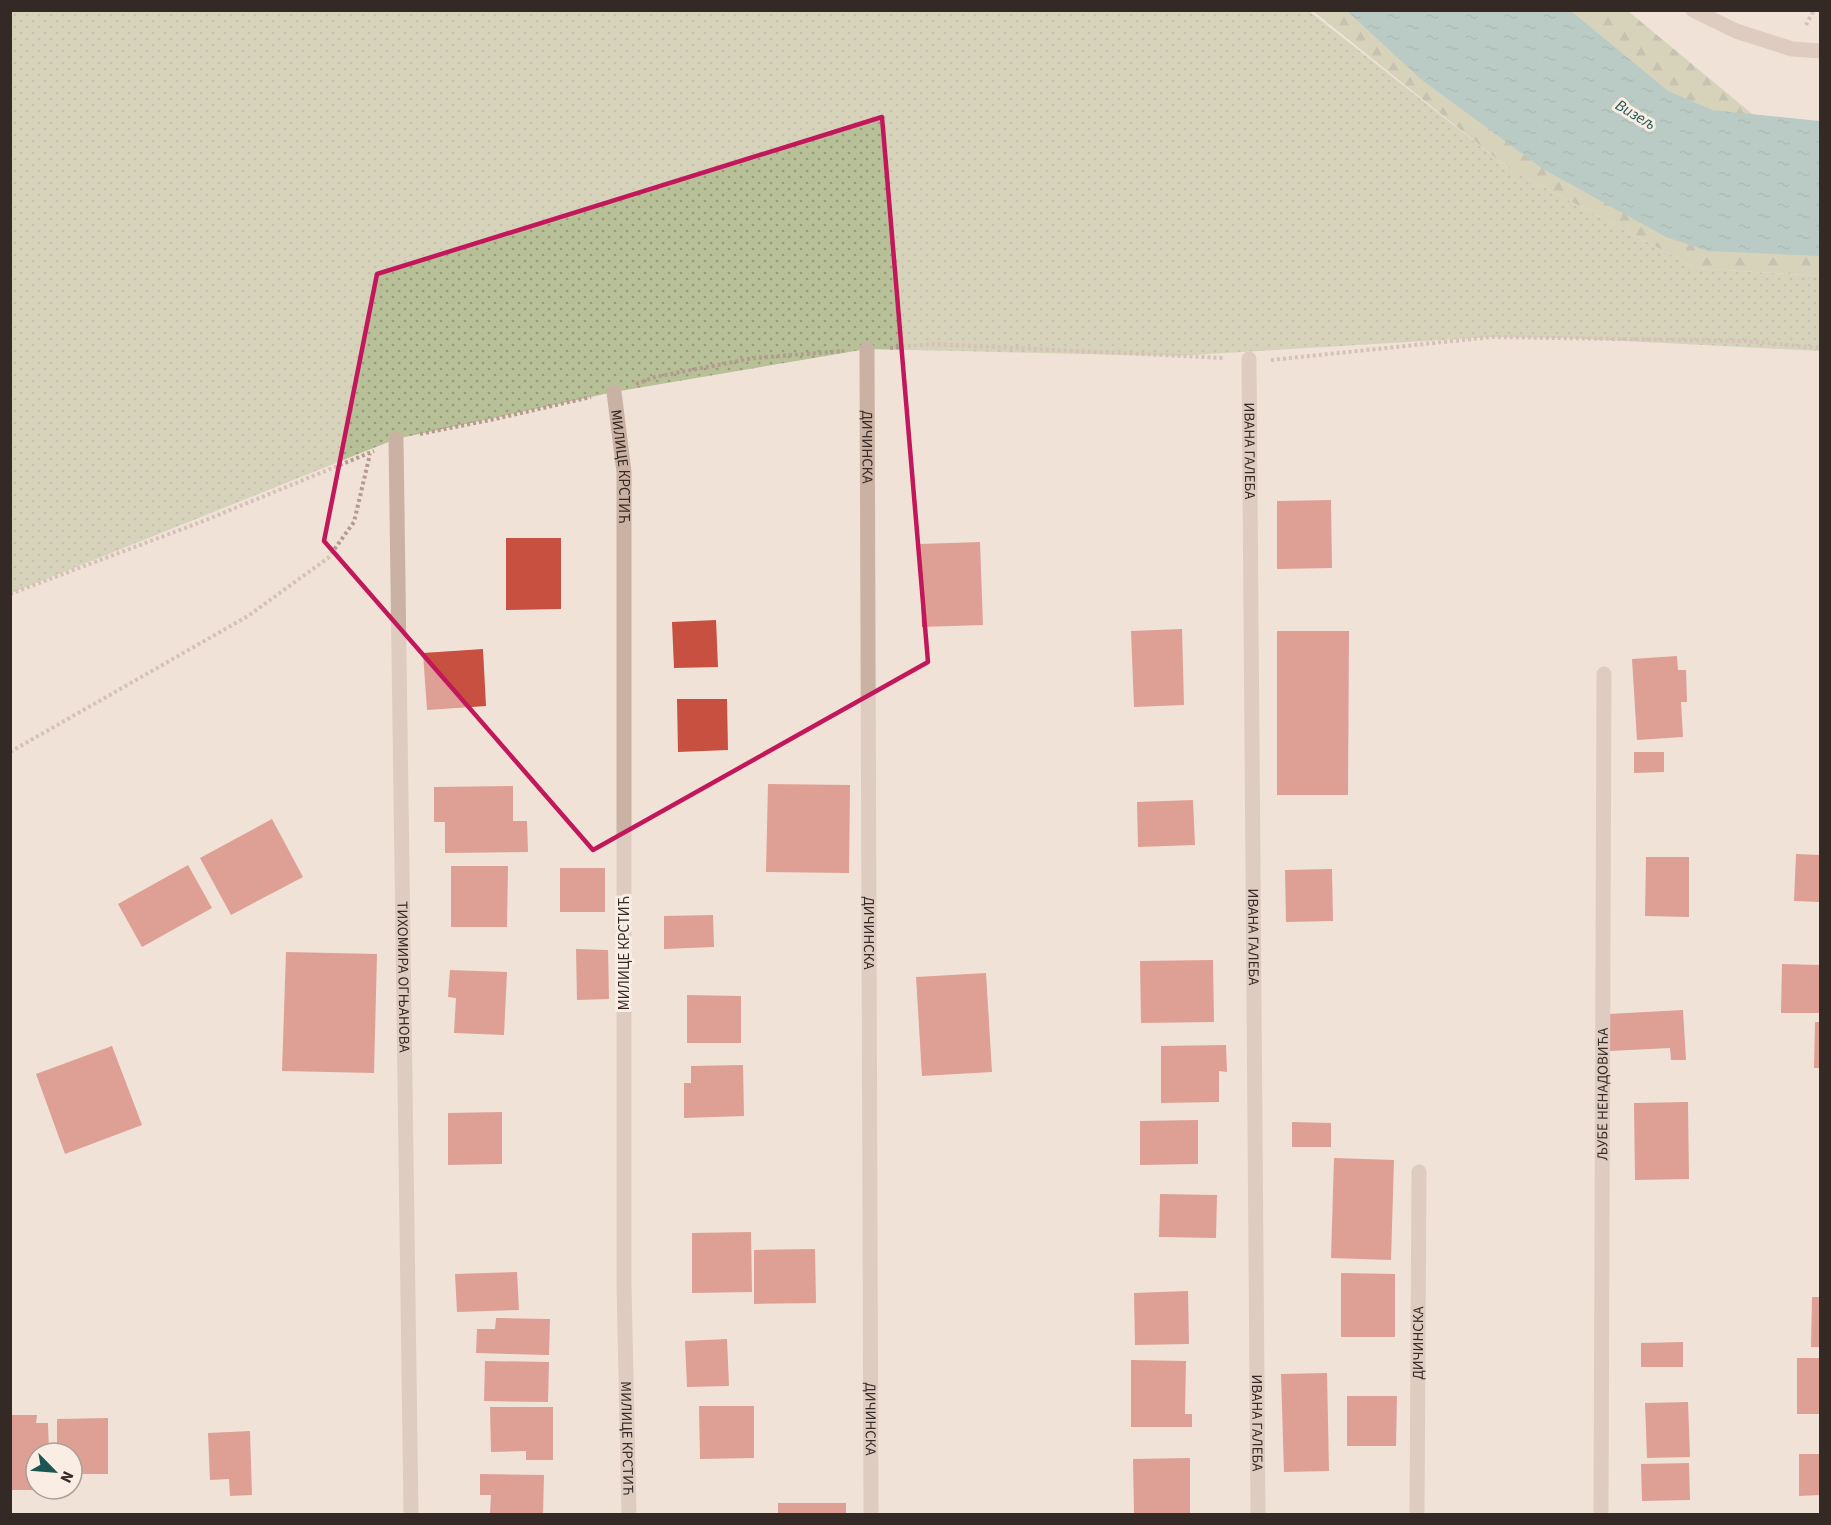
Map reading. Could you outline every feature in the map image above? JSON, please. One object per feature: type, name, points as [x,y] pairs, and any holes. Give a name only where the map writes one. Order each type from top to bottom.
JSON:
[{"type":"street","points":[[1693,10],[1736,31],[1792,49],[1821,51]]},
{"type":"street","name":"ДИЧИНСКА","points":[[867,349],[871,1515]]},
{"type":"street","name":"ИВАНА ГАЛЕБА","points":[[1249,359],[1258,1515]]},
{"type":"street","name":"МИЛИЦЕ КРСТИЋ","points":[[614,392],[624,472],[624,1286],[629,1515]]},
{"type":"street","name":"ТИХОМИРА ОГЊАНОВА","points":[[396,439],[411,1515]]},
{"type":"street","name":"ЉУБЕ НЕНАДОВИЋА","points":[[1601,1515],[1604,674]]},
{"type":"street","name":"ДИЧИНСКА","points":[[1417,1515],[1419,1172]]},
{"type":"path","points":[[10,594],[201,522],[370,453],[396,439],[614,392],[655,377],[754,358],[931,344],[1273,360],[1492,336],[1746,341],[1821,348]]},
{"type":"path","points":[[10,752],[248,616],[328,558],[354,522],[370,453]]},
{"type":"highlighted area","points":[[882,117],[928,662],[593,850],[324,541],[377,274]]},
{"type":"green space","points":[[10,11],[1309,11],[1508,168],[1696,268],[1820,276],[1820,351],[1566,338],[1492,337],[1175,356],[867,349],[614,392],[396,439],[11,593]]},
{"type":"green space","points":[[1313,11],[1628,11],[1820,170],[1820,276],[1696,268],[1508,168]]},
{"type":"water","name":"Визељ","points":[[1347,11],[1571,11],[1668,91],[1712,110],[1820,121],[1820,256],[1708,251],[1666,237],[1543,169],[1422,80]]},
{"type":"building","points":[[1331,500],[1332,568],[1277,569],[1277,501]]},
{"type":"building","points":[[506,538],[561,538],[561,609],[506,610]]},
{"type":"building","points":[[980,542],[983,625],[922,627],[920,544]]},
{"type":"building","points":[[716,620],[718,667],[674,668],[672,622]]},
{"type":"building","points":[[1182,629],[1184,705],[1134,707],[1131,631]]},
{"type":"building","points":[[1277,631],[1349,631],[1348,795],[1277,795]]},
{"type":"building","points":[[483,649],[486,706],[427,710],[423,653]]},
{"type":"building","points":[[1677,656],[1678,670],[1686,670],[1687,702],[1681,702],[1683,737],[1637,740],[1632,659]]},
{"type":"building","points":[[677,699],[727,699],[728,750],[678,752]]},
{"type":"building","points":[[1634,752],[1664,752],[1664,772],[1634,773]]},
{"type":"building","points":[[768,784],[850,785],[849,873],[766,872]]},
{"type":"building","points":[[513,786],[513,821],[527,821],[528,852],[445,853],[445,822],[434,822],[434,787]]},
{"type":"building","points":[[1193,800],[1195,845],[1138,847],[1137,802]]},
{"type":"building","points":[[272,819],[303,877],[231,915],[200,858]]},
{"type":"building","points":[[1796,854],[1820,855],[1820,902],[1794,901]]},
{"type":"building","points":[[1646,857],[1689,857],[1689,917],[1645,916]]},
{"type":"building","points":[[188,865],[212,908],[142,947],[118,904]]},
{"type":"building","points":[[451,866],[508,866],[507,927],[451,927]]},
{"type":"building","points":[[560,868],[605,868],[605,912],[560,912]]},
{"type":"building","points":[[1332,869],[1333,921],[1286,922],[1285,870]]},
{"type":"building","points":[[713,915],[714,947],[664,949],[664,916]]},
{"type":"building","points":[[576,949],[608,950],[609,999],[577,1000]]},
{"type":"building","points":[[286,952],[377,954],[374,1073],[282,1071]]},
{"type":"building","points":[[1213,960],[1214,1022],[1141,1023],[1140,961]]},
{"type":"building","points":[[1782,964],[1820,965],[1820,1013],[1781,1013]]},
{"type":"building","points":[[450,970],[507,972],[504,1035],[454,1033],[456,998],[448,997]]},
{"type":"building","points":[[986,973],[992,1072],[922,1076],[916,977]]},
{"type":"building","points":[[687,995],[741,996],[741,1043],[687,1043]]},
{"type":"building","points":[[1683,1010],[1686,1060],[1671,1060],[1670,1048],[1610,1051],[1608,1014]]},
{"type":"building","points":[[1815,1022],[1820,1022],[1820,1068],[1814,1068]]},
{"type":"building","points":[[1226,1045],[1227,1072],[1219,1071],[1219,1102],[1161,1103],[1161,1046]]},
{"type":"building","points":[[112,1046],[142,1125],[65,1154],[36,1074]]},
{"type":"building","points":[[743,1065],[744,1116],[684,1118],[684,1083],[691,1083],[691,1066]]},
{"type":"building","points":[[1688,1102],[1689,1179],[1635,1180],[1634,1103]]},
{"type":"building","points":[[502,1112],[502,1164],[448,1165],[448,1113]]},
{"type":"building","points":[[1198,1120],[1198,1164],[1140,1165],[1140,1121]]},
{"type":"building","points":[[1292,1122],[1331,1123],[1331,1147],[1292,1147]]},
{"type":"building","points":[[1334,1158],[1394,1160],[1391,1260],[1331,1258]]},
{"type":"building","points":[[1160,1194],[1217,1195],[1216,1238],[1159,1237]]},
{"type":"building","points":[[751,1232],[752,1292],[692,1293],[692,1233]]},
{"type":"building","points":[[815,1249],[816,1303],[754,1304],[754,1250]]},
{"type":"building","points":[[517,1272],[519,1310],[457,1312],[455,1274]]},
{"type":"building","points":[[1341,1273],[1395,1274],[1395,1337],[1341,1337]]},
{"type":"building","points":[[1188,1291],[1189,1344],[1135,1345],[1134,1293]]},
{"type":"building","points":[[1812,1297],[1820,1297],[1820,1347],[1811,1347]]},
{"type":"building","points":[[496,1318],[550,1319],[549,1355],[476,1353],[477,1329],[495,1329]]},
{"type":"building","points":[[727,1339],[729,1386],[687,1387],[685,1341]]},
{"type":"building","points":[[1683,1342],[1683,1367],[1641,1367],[1641,1343]]},
{"type":"building","points":[[1797,1358],[1820,1358],[1820,1414],[1797,1414]]},
{"type":"building","points":[[1131,1360],[1186,1361],[1185,1414],[1192,1414],[1192,1427],[1131,1427]]},
{"type":"building","points":[[485,1361],[549,1362],[548,1402],[484,1401]]},
{"type":"building","points":[[1327,1373],[1329,1471],[1284,1472],[1281,1374]]},
{"type":"building","points":[[1347,1396],[1397,1396],[1396,1446],[1347,1446]]},
{"type":"building","points":[[1688,1402],[1690,1457],[1647,1458],[1645,1403]]},
{"type":"building","points":[[699,1406],[754,1406],[754,1458],[700,1459]]},
{"type":"building","points":[[490,1407],[553,1407],[553,1460],[526,1460],[526,1451],[491,1452]]},
{"type":"building","points":[[10,1415],[37,1415],[36,1423],[48,1423],[49,1441],[24,1441],[24,1490],[10,1490]]},
{"type":"building","points":[[108,1418],[108,1474],[84,1474],[84,1441],[57,1441],[57,1419]]},
{"type":"building","points":[[250,1431],[252,1495],[230,1496],[229,1479],[210,1480],[208,1433]]},
{"type":"building","points":[[1799,1454],[1820,1454],[1820,1495],[1799,1496]]},
{"type":"building","points":[[1190,1458],[1190,1514],[1134,1514],[1133,1459]]},
{"type":"building","points":[[1689,1463],[1690,1500],[1642,1501],[1641,1464]]},
{"type":"building","points":[[480,1474],[544,1475],[543,1514],[490,1514],[491,1495],[480,1495]]},
{"type":"building","points":[[778,1503],[846,1503],[846,1514],[778,1514]]}]
